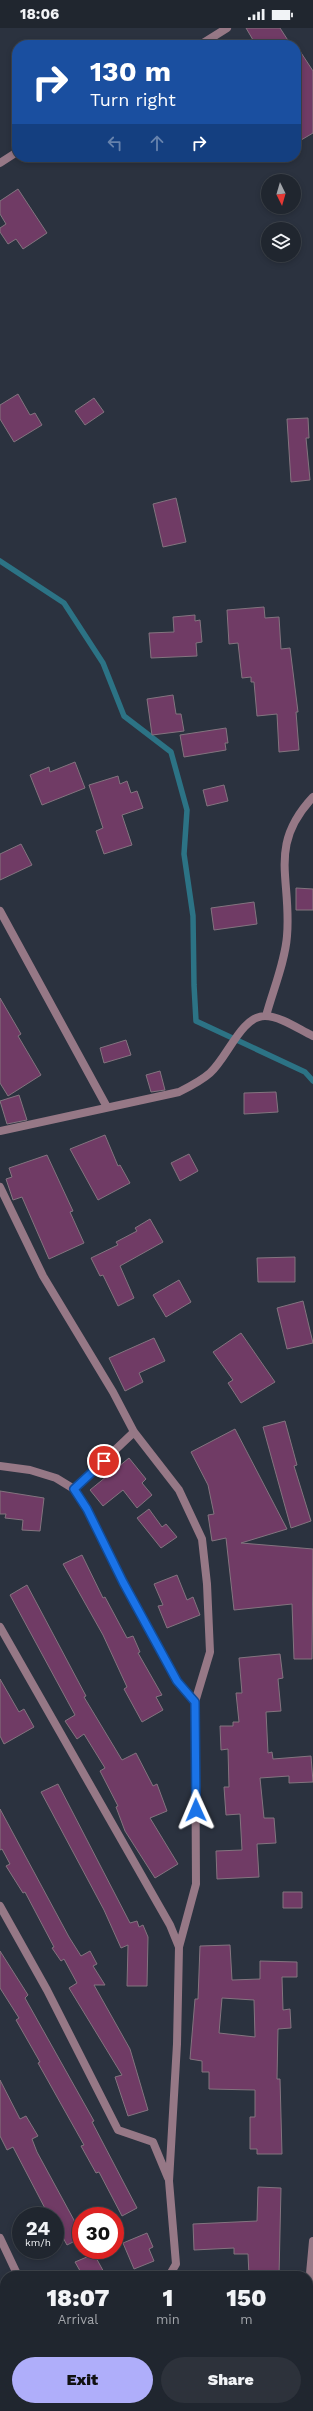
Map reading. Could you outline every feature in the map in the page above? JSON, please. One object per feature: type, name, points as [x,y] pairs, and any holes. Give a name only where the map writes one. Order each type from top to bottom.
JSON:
[{"type":"street","points":[[208,40],[227,28]]},
{"type":"street","points":[[0,162],[12,155]]},
{"type":"street","points":[[266,1016],[287,938],[288,916],[283,858],[289,834],[302,809],[313,798]]},
{"type":"street","points":[[0,911],[107,1107]]},
{"type":"street","points":[[0,1131],[179,1092],[199,1082],[226,1056],[239,1032],[252,1018],[266,1016],[313,1036]]},
{"type":"street","points":[[0,1187],[43,1276],[113,1392],[134,1432],[179,1490],[202,1539],[207,1584],[210,1652],[195,1702],[196,1884],[179,1946],[179,1985],[169,2181],[176,2264],[172,2271]]},
{"type":"street","points":[[74,1489],[134,1432]]},
{"type":"street","points":[[0,1466],[30,1470],[56,1478],[74,1489],[87,1509],[123,1582],[177,1681],[195,1702]]},
{"type":"street","points":[[0,1627],[170,1925],[179,1946]]},
{"type":"street","points":[[0,1906],[47,1990],[118,2130],[153,2142],[169,2181]]},
{"type":"street","points":[[0,2238],[16,2271]]},
{"type":"street","points":[[310,2271],[313,2242]]},
{"type":"building","points":[[246,28],[280,28],[288,40],[253,40]]},
{"type":"building","points":[[301,53],[313,71],[313,133],[301,140]]},
{"type":"building","points":[[18,189],[47,233],[23,249],[16,239],[8,244],[0,232],[0,228],[6,224],[0,214],[0,201]]},
{"type":"building","points":[[18,394],[30,415],[35,413],[42,425],[14,442],[0,419],[0,405]]},
{"type":"building","points":[[94,398],[104,412],[85,425],[75,411]]},
{"type":"building","points":[[308,418],[309,438],[306,438],[310,480],[291,482],[287,419]]},
{"type":"building","points":[[176,498],[186,542],[163,547],[153,504]]},
{"type":"building","points":[[264,607],[265,618],[279,617],[281,649],[290,648],[298,712],[296,712],[299,750],[279,752],[277,714],[257,716],[254,682],[251,682],[251,677],[242,678],[238,643],[229,644],[227,610]]},
{"type":"building","points":[[195,615],[195,621],[200,620],[202,642],[196,643],[197,656],[151,658],[149,633],[174,632],[173,617]]},
{"type":"building","points":[[173,695],[176,714],[181,714],[184,731],[152,735],[147,699]]},
{"type":"building","points":[[226,728],[228,743],[225,743],[226,750],[184,757],[180,735]]},
{"type":"building","points":[[75,762],[85,788],[42,805],[30,775],[49,767],[50,772]]},
{"type":"building","points":[[118,776],[120,784],[127,781],[131,793],[137,791],[143,808],[122,815],[132,845],[104,854],[96,831],[103,828],[89,785]]},
{"type":"building","points":[[224,785],[228,801],[207,806],[203,790]]},
{"type":"building","points":[[21,844],[32,865],[0,880],[0,854]]},
{"type":"building","points":[[296,888],[313,889],[313,910],[296,910]]},
{"type":"building","points":[[254,902],[257,924],[214,930],[211,908]]},
{"type":"building","points":[[0,998],[21,1034],[18,1036],[41,1075],[8,1096],[0,1083]]},
{"type":"building","points":[[126,1040],[131,1055],[104,1063],[100,1048]]},
{"type":"building","points":[[160,1071],[165,1090],[151,1092],[146,1075]]},
{"type":"building","points":[[276,1092],[278,1112],[244,1114],[244,1093]]},
{"type":"building","points":[[19,1095],[27,1120],[7,1124],[0,1101]]},
{"type":"building","points":[[105,1135],[118,1166],[120,1165],[130,1183],[98,1200],[70,1149]]},
{"type":"building","points":[[189,1154],[198,1171],[180,1181],[171,1163]]},
{"type":"building","points":[[47,1155],[73,1211],[70,1212],[84,1243],[49,1259],[22,1197],[13,1200],[6,1179],[12,1177],[9,1168]]},
{"type":"building","points":[[150,1219],[163,1242],[120,1266],[134,1298],[118,1306],[103,1275],[100,1276],[91,1258],[118,1245],[116,1242],[137,1231],[135,1228]]},
{"type":"building","points":[[295,1257],[295,1282],[258,1282],[257,1258]]},
{"type":"building","points":[[179,1280],[191,1302],[166,1317],[153,1295]]},
{"type":"building","points":[[303,1301],[313,1343],[287,1349],[277,1308]]},
{"type":"building","points":[[241,1333],[275,1382],[241,1403],[228,1383],[233,1380],[213,1352]]},
{"type":"building","points":[[154,1338],[165,1361],[139,1373],[143,1382],[125,1391],[109,1358]]},
{"type":"building","points":[[285,1421],[297,1465],[294,1466],[311,1521],[291,1528],[263,1427]]},
{"type":"building","points":[[235,1429],[287,1529],[241,1543],[313,1549],[312,1659],[294,1659],[292,1604],[234,1610],[226,1538],[212,1541],[208,1515],[214,1514],[208,1485],[191,1452]]},
{"type":"building","points":[[129,1458],[146,1479],[142,1483],[152,1495],[137,1508],[123,1490],[103,1506],[90,1490]]},
{"type":"building","points":[[0,1491],[44,1498],[40,1531],[22,1530],[23,1520],[5,1518],[6,1514],[0,1514]]},
{"type":"building","points":[[149,1509],[162,1527],[166,1524],[177,1537],[161,1548],[137,1518]]},
{"type":"building","points":[[82,1555],[103,1598],[105,1597],[127,1638],[133,1636],[140,1652],[138,1653],[162,1695],[156,1697],[163,1710],[142,1722],[124,1689],[127,1687],[103,1635],[63,1564]]},
{"type":"building","points":[[177,1575],[187,1600],[193,1597],[200,1615],[167,1628],[158,1606],[163,1605],[154,1584]]},
{"type":"building","points":[[27,1585],[86,1696],[84,1697],[122,1760],[136,1753],[153,1786],[157,1784],[167,1811],[150,1818],[178,1864],[155,1878],[125,1831],[116,1807],[118,1806],[100,1771],[105,1768],[84,1734],[77,1739],[65,1721],[75,1715],[10,1595]]},
{"type":"building","points":[[280,1654],[283,1678],[278,1679],[281,1711],[266,1712],[268,1753],[272,1752],[273,1759],[311,1756],[313,1782],[289,1783],[289,1776],[260,1778],[264,1818],[274,1818],[276,1843],[257,1844],[259,1877],[217,1879],[216,1851],[242,1850],[240,1814],[226,1815],[224,1787],[229,1787],[228,1749],[221,1750],[220,1726],[233,1726],[233,1722],[239,1722],[236,1693],[242,1693],[239,1658]]},
{"type":"building","points":[[0,1679],[19,1712],[24,1709],[34,1727],[4,1744],[0,1736]]},
{"type":"building","points":[[58,1784],[130,1923],[137,1921],[139,1927],[143,1925],[148,1937],[147,1986],[127,1986],[128,1945],[121,1948],[104,1910],[41,1792]]},
{"type":"building","points":[[0,1809],[69,1937],[81,1956],[90,1951],[97,1964],[93,1966],[105,1985],[94,1985],[130,2049],[148,2110],[128,2116],[115,2077],[122,2075],[69,1988],[77,1983],[64,1959],[61,1961],[52,1948],[54,1947],[25,1892],[23,1893],[6,1866],[10,1864],[2,1849],[0,1850]]},
{"type":"building","points":[[283,1892],[302,1892],[302,1908],[283,1908]]},
{"type":"building","points":[[230,1945],[232,1980],[260,1979],[260,1961],[297,1962],[297,1977],[282,1977],[283,2010],[290,2009],[291,2028],[278,2029],[277,2079],[280,2079],[282,2154],[257,2154],[257,2149],[250,2149],[250,2117],[255,2117],[255,2090],[209,2089],[209,2072],[202,2072],[202,2061],[190,2059],[195,1999],[198,1999],[200,1946]],"holes":[[[222,1998],[254,2000],[255,2037],[219,2033]]]},
{"type":"building","points":[[0,1951],[28,1995],[25,1998],[94,2121],[92,2122],[137,2208],[124,2215],[124,2207],[117,2207],[99,2172],[96,2173],[81,2146],[84,2145],[38,2063],[40,2062],[16,2020],[19,2018],[0,1988]]},
{"type":"building","points":[[0,2080],[20,2119],[26,2116],[38,2136],[32,2139],[37,2152],[72,2216],[72,2242],[67,2245],[64,2240],[64,2207],[44,2207],[13,2147],[7,2150],[0,2136]]},
{"type":"building","points":[[258,2187],[281,2188],[279,2271],[249,2271],[248,2254],[234,2254],[234,2248],[194,2250],[193,2224],[257,2221]]},
{"type":"building","points":[[147,2233],[153,2247],[149,2249],[154,2261],[134,2269],[124,2243]]},
{"type":"building","points":[[82,2259],[97,2259],[103,2271],[80,2271],[75,2262]]},
{"type":"waterway","points":[[0,561],[64,603],[103,663],[124,716],[171,752],[187,810],[184,854],[193,916],[196,1021],[305,1072],[313,1081]]},
{"type":"route","points":[[104,1461],[74,1489],[87,1509],[123,1582],[151,1629],[177,1681],[195,1702],[196,1810]]}]
